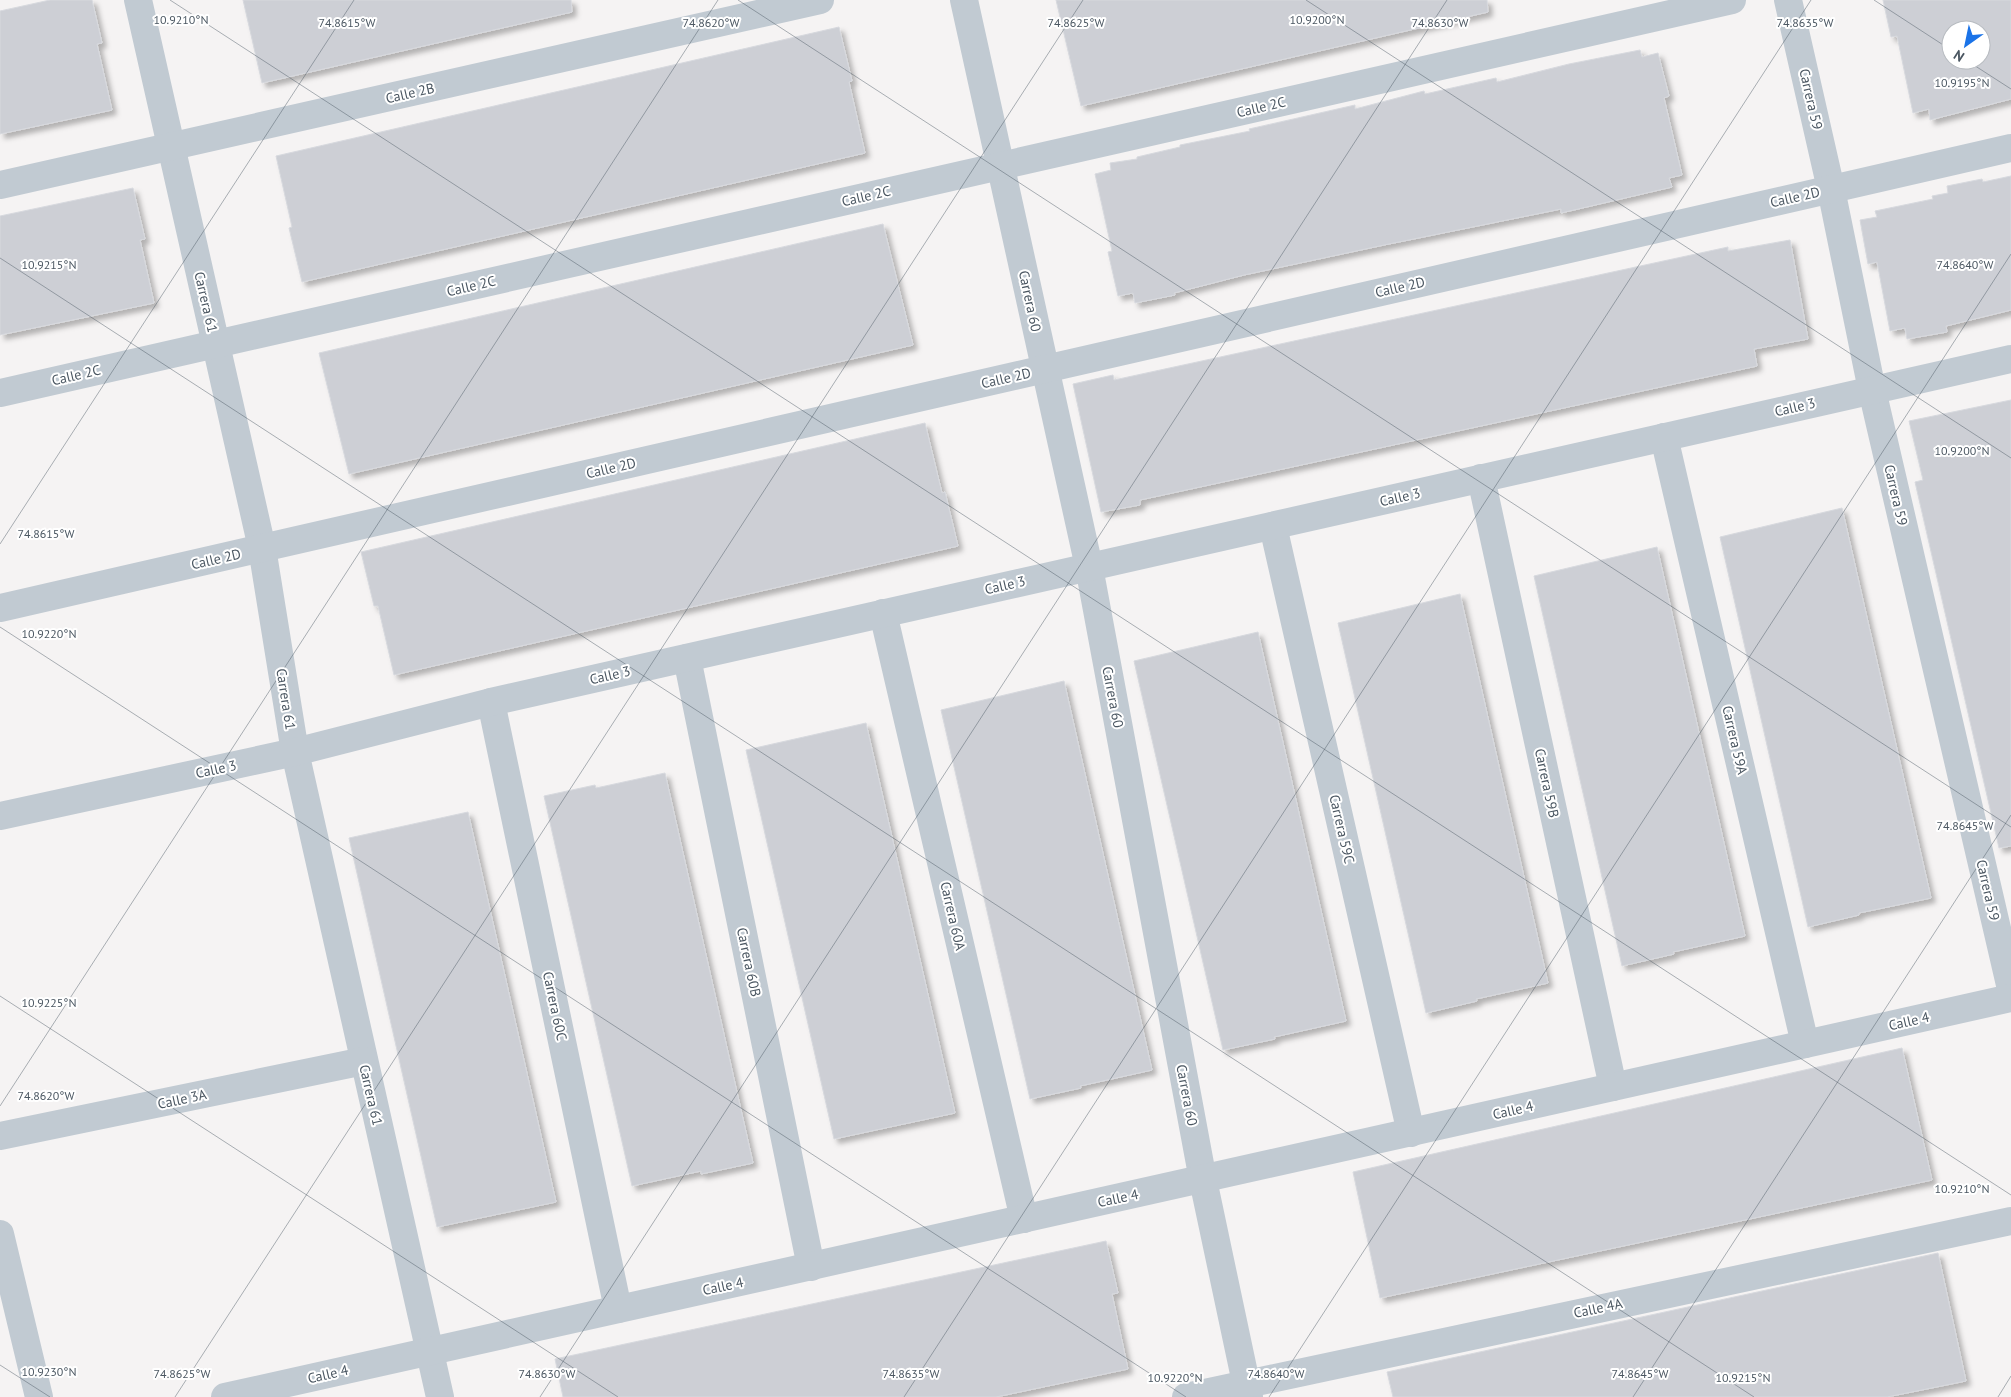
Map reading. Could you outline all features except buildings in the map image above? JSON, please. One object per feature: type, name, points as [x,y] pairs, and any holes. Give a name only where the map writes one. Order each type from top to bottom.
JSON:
[{"type":"street","name":"Carrera 61","points":[[138,0],[262,548],[295,752],[440,1397]]},
{"type":"street","name":"Calle 2B","points":[[0,185],[820,0]]},
{"type":"street","name":"Carrera 60","points":[[964,0],[1089,566],[1203,1180],[1247,1390]]},
{"type":"street","name":"Calle 2C","points":[[0,392],[1732,0]]},
{"type":"street","name":"Carrera 59","points":[[1788,0],[1831,189],[1872,390],[2011,989]]},
{"type":"street","name":"Calle 2D","points":[[0,608],[2011,148]]},
{"type":"street","name":"Calle 3","points":[[0,816],[295,752],[491,702],[2011,359]]},
{"type":"street","name":"Carrera 59A","points":[[1664,437],[1806,1044]]},
{"type":"street","name":"Carrera 59B","points":[[1481,478],[1613,1087]]},
{"type":"street","name":"Carrera 59C","points":[[1273,526],[1411,1133]]},
{"type":"street","name":"Carrera 60A","points":[[883,613],[1024,1219]]},
{"type":"street","name":"Carrera 60B","points":[[687,658],[811,1266]]},
{"type":"street","name":"Carrera 60C","points":[[491,702],[618,1309]]},
{"type":"street","name":"Calle 4","points":[[225,1397],[2011,998]]},
{"type":"street","name":"Calle 3A","points":[[0,1136],[364,1061]]},
{"type":"street","name":"Calle 4A","points":[[1186,1397],[1247,1390],[2011,1221]]},
{"type":"street","points":[[0,1234],[39,1397]]}]
